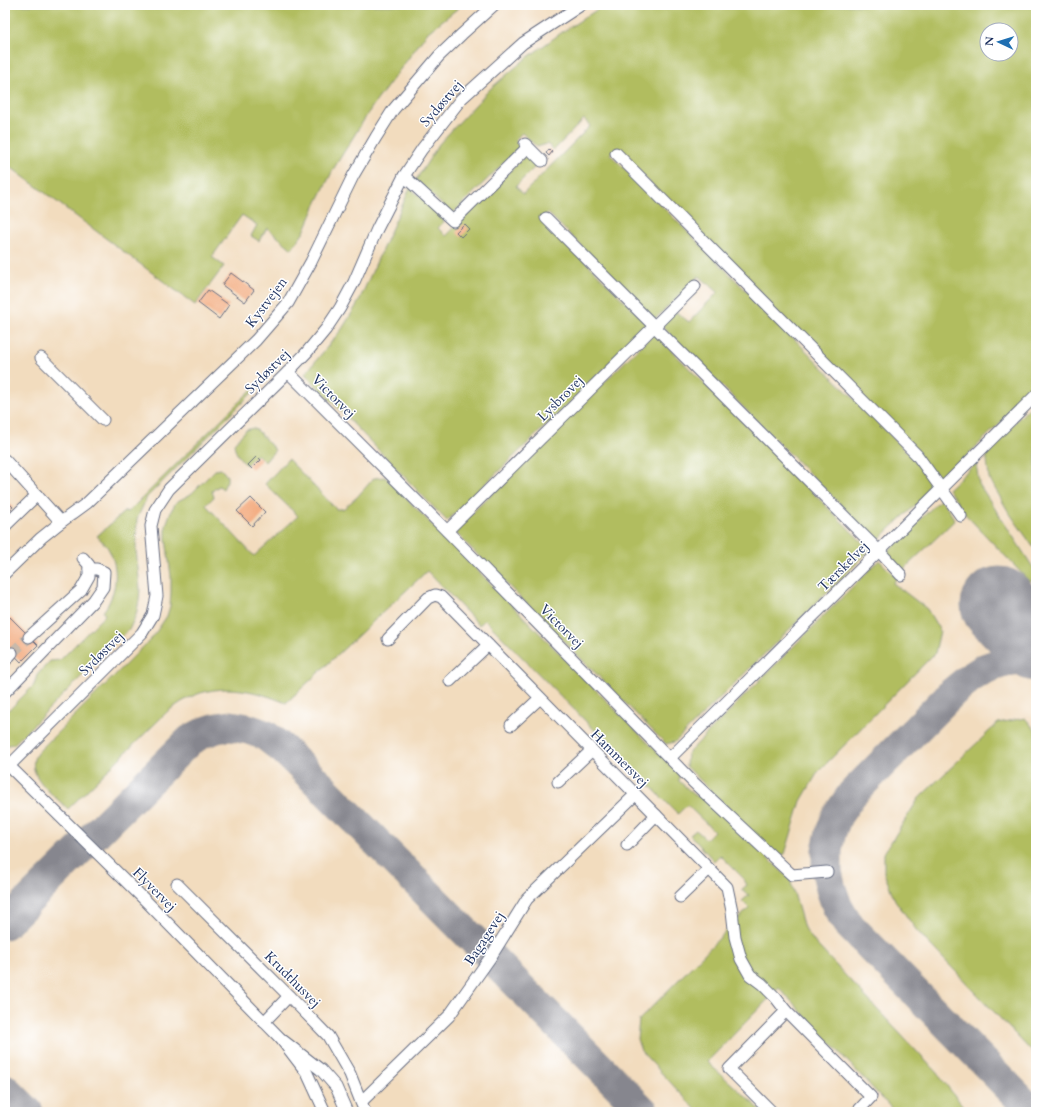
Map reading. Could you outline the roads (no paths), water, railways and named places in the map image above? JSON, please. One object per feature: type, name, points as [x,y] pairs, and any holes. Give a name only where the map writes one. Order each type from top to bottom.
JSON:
[{"type":"street","name":"Kystvejen","points":[[5,573],[42,538],[87,503],[256,340],[288,303],[311,262],[353,176],[393,110],[439,56],[494,5]]},
{"type":"street","name":"Sydøstvej","points":[[7,764],[142,633],[152,616],[157,596],[151,526],[155,510],[169,489],[288,372],[326,329],[340,308],[354,282],[377,229],[404,176],[422,148],[460,99],[523,43],[582,5]]},
{"type":"street","points":[[404,176],[453,221],[527,146],[542,161]]},
{"type":"street","points":[[616,153],[917,455],[960,516]]},
{"type":"street","points":[[546,218],[879,551],[901,575]]},
{"type":"street","name":"Lysbrovej","points":[[447,531],[695,286]]},
{"type":"street","points":[[41,358],[103,420]]},
{"type":"street","name":"Victorvej","points":[[288,372],[447,531],[693,782],[792,875],[827,872]]},
{"type":"street","name":"Tærskelvej","points":[[670,758],[1036,395]]},
{"type":"street","points":[[6,463],[62,522]]},
{"type":"street","points":[[5,526],[37,495]]},
{"type":"street","points":[[29,637],[81,590],[89,576],[89,565],[83,558]]},
{"type":"street","points":[[5,692],[94,600],[103,587],[104,572],[97,569],[89,569]]},
{"type":"street","name":"Hammersvej","points":[[388,639],[428,598],[435,595],[441,597],[488,644],[727,887],[735,937],[741,959],[750,975],[762,984],[776,998],[786,1012],[871,1097],[857,1112]]},
{"type":"street","points":[[450,681],[488,644]]},
{"type":"street","points":[[511,725],[540,698]]},
{"type":"street","points":[[558,782],[592,750]]},
{"type":"street","name":"Flyvervej","points":[[7,764],[93,848],[281,1039]]},
{"type":"street","name":"Bagagevej","points":[[363,1107],[449,1016],[490,958],[527,899],[635,795]]},
{"type":"street","points":[[627,845],[656,815]]},
{"type":"street","points":[[680,897],[709,869]]},
{"type":"street","name":"Krudthusvej","points":[[177,884],[328,1036],[350,1074],[363,1107]]},
{"type":"street","points":[[264,1022],[289,996]]},
{"type":"street","points":[[772,1112],[729,1069],[786,1012]]},
{"type":"street","points":[[281,1039],[307,1073],[325,1112]]},
{"type":"street","points":[[281,1039],[321,1070],[336,1087],[347,1112]]},
{"type":"tunnel","points":[[12,653],[29,637]]}]
